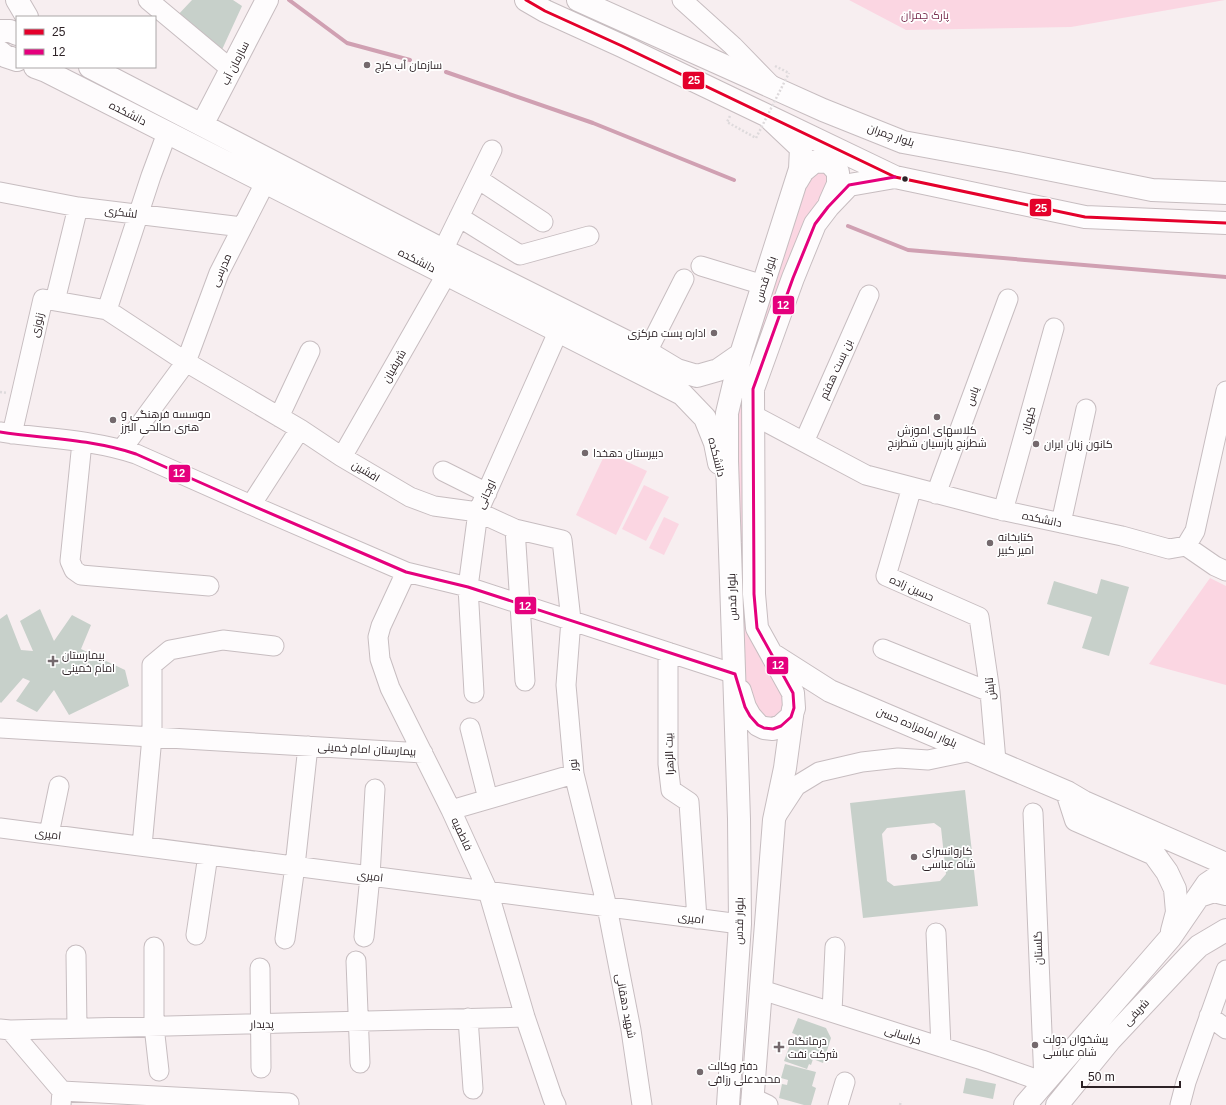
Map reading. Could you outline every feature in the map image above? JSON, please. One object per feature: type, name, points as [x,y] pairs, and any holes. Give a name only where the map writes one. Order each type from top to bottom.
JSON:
[{"type":"main road","points":[[0,5],[5,0]]},
{"type":"main road","points":[[17,0],[26,16]]},
{"type":"main road","name":"سازمان آب","points":[[202,125],[232,70],[267,0]]},
{"type":"main road","points":[[508,0],[545,11]]},
{"type":"main road","points":[[526,0],[545,11],[622,46],[895,177],[1085,217],[1226,223]]},
{"type":"main road","name":"بلوار چمران","points":[[578,0],[823,110],[903,142],[1152,190],[1226,193]]},
{"type":"main road","points":[[0,31],[10,31],[16,34]]},
{"type":"main road","points":[[0,52],[5,56],[16,60]]},
{"type":"main road","name":"دانشکده","points":[[42,68],[265,183],[682,394],[704,418],[715,443],[729,511]]},
{"type":"main road","name":"دانشکده","points":[[92,68],[443,250],[646,352],[677,370],[697,376],[718,370],[741,354]]},
{"type":"main road","name":"بلوار قدس","points":[[728,1105],[740,924],[739,819],[727,413],[741,354],[800,169],[801,148],[766,115]]},
{"type":"main road","points":[[796,183],[803,171],[815,161],[829,162],[838,172],[838,184],[828,207]]},
{"type":"main road","name":"بلوار قدس","points":[[762,990],[774,820],[785,768],[794,708],[793,693],[770,654],[758,628],[754,594],[753,389],[793,278],[815,224],[828,207],[849,185],[895,177]]},
{"type":"main road","name":"بلوار امامزاده حسن","points":[[770,654],[830,690],[1067,792],[1084,802],[1226,864]]},
{"type":"main road","points":[[735,674],[745,707],[750,716],[758,725],[764,728],[773,729],[782,726],[791,717],[794,708]]},
{"type":"main road","points":[[1067,792],[1076,820],[1154,854],[1167,872],[1175,889],[1177,912],[1170,938]]},
{"type":"main road","name":"شریفی","points":[[1024,1105],[1170,938],[1207,884],[1219,876],[1226,874]]},
{"type":"main road","points":[[1199,896],[1214,891],[1226,894]]},
{"type":"main road","name":"شریفی","points":[[1057,1105],[1110,1040],[1199,946],[1226,930]]},
{"type":"main road","points":[[758,1103],[762,990]]},
{"type":"street","points":[[148,0],[232,70]]},
{"type":"street","points":[[682,0],[734,46],[773,88]]},
{"type":"street","points":[[108,310],[138,214],[167,133]]},
{"type":"street","points":[[443,250],[492,150]]},
{"type":"street","points":[[478,179],[543,222]]},
{"type":"street","name":"مدرسی","points":[[122,449],[186,362],[219,273],[265,183]]},
{"type":"street","name":"لشکری","points":[[0,192],[78,207],[242,226]]},
{"type":"street","name":"زنوزی","points":[[6,433],[43,299],[55,301],[78,207]]},
{"type":"street","points":[[459,217],[520,255],[589,236]]},
{"type":"street","points":[[702,266],[763,285]]},
{"type":"street","name":"شریفیان","points":[[342,457],[446,274]]},
{"type":"street","points":[[646,352],[684,279]]},
{"type":"street","name":"بن بست هفتم","points":[[804,442],[869,295]]},
{"type":"street","name":"یاس","points":[[936,494],[1008,299]]},
{"type":"street","points":[[55,301],[108,310],[186,362]]},
{"type":"street","name":"کیهان","points":[[1003,511],[1054,328]]},
{"type":"street","name":"اوجانی","points":[[474,693],[468,587],[478,512],[558,332]]},
{"type":"street","points":[[279,417],[310,351]]},
{"type":"street","name":"افشین","points":[[186,362],[300,429],[342,457],[410,497],[434,506],[478,512],[515,529],[562,540]]},
{"type":"street","points":[[1226,391],[1195,531],[1186,546],[1215,566],[1226,571]]},
{"type":"street","points":[[1061,524],[1086,409]]},
{"type":"street","name":"دانشکده","points":[[753,415],[866,475],[1003,511],[1122,536],[1169,548],[1186,546]]},
{"type":"street","points":[[251,505],[300,429]]},
{"type":"street","points":[[6,433],[82,442],[122,449],[406,572],[468,587],[735,674]]},
{"type":"street","points":[[82,442],[70,561],[74,570],[81,575],[209,586]]},
{"type":"street","points":[[443,472],[487,494]]},
{"type":"street","name":"حسین زاده","points":[[912,487],[886,576],[979,618]]},
{"type":"street","points":[[515,529],[525,681]]},
{"type":"street","name":"نور","points":[[562,540],[571,620],[566,685],[574,774],[607,907]]},
{"type":"street","name":"فاطمیه","points":[[406,572],[381,626],[378,637],[380,659],[390,688],[451,810],[488,891],[525,1017],[556,1105]]},
{"type":"street","name":"تابش","points":[[979,618],[990,692],[996,761]]},
{"type":"street","points":[[142,846],[152,737],[152,664],[170,650],[223,640],[274,646]]},
{"type":"street","points":[[883,649],[990,692]]},
{"type":"street","name":"بیت الزهرا","points":[[668,652],[668,764],[671,790],[689,802],[697,918]]},
{"type":"street","name":"بیمارستان امام خمینی","points":[[0,728],[423,753]]},
{"type":"street","points":[[470,728],[488,799]]},
{"type":"street","points":[[284,939],[296,866],[308,746]]},
{"type":"street","points":[[774,820],[796,786],[819,772],[862,762],[898,758],[928,760],[971,750]]},
{"type":"street","points":[[451,810],[574,774]]},
{"type":"street","points":[[49,834],[59,786]]},
{"type":"street","points":[[364,937],[370,876],[374,789]]},
{"type":"street","name":"گلستان","points":[[1033,814],[1044,1082]]},
{"type":"street","name":"امیری","points":[[0,828],[740,924]]},
{"type":"street","points":[[196,934],[208,855]]},
{"type":"street","name":"شهید دهقانی","points":[[607,907],[631,1030],[642,1105]]},
{"type":"street","points":[[936,933],[941,1047]]},
{"type":"street","points":[[154,947],[154,1026],[159,1071]]},
{"type":"street","points":[[832,1012],[835,947]]},
{"type":"street","points":[[76,955],[77,1028]]},
{"type":"street","points":[[356,961],[360,1063]]},
{"type":"street","points":[[260,968],[261,1068]]},
{"type":"street","points":[[1180,1105],[1186,1082],[1226,970]]},
{"type":"street","name":"خراسانی","points":[[762,990],[941,1047],[1044,1082]]},
{"type":"street","points":[[1209,1016],[1226,1029]]},
{"type":"street","name":"پدیدار","points":[[5,1030],[525,1017]]},
{"type":"street","points":[[468,1018],[473,1089]]},
{"type":"street","points":[[5,1030],[62,1098],[289,1103]]},
{"type":"street","points":[[838,1105],[845,1082]]},
{"type":"path","points":[[727,122],[756,138],[789,73]]},
{"type":"path","points":[[900,1105],[901,1101]]},
{"type":"green space","name":"پارک چمران","points":[[849,0],[1225,0],[1071,27],[906,30]]},
{"type":"green space","points":[[822,170],[831,179],[747,388],[751,610],[780,681],[785,707],[773,720],[762,718],[741,682],[733,411],[803,186],[809,178]]},
{"type":"green space","points":[[606,452],[647,471],[616,535],[576,515]]},
{"type":"green space","points":[[644,485],[669,497],[646,541],[622,529]]},
{"type":"green space","points":[[664,517],[679,524],[664,555],[649,548]]},
{"type":"green space","points":[[1210,578],[1226,586],[1226,685],[1149,664]]},
{"type":"building","points":[[192,0],[233,0],[242,6],[220,54],[176,17]]},
{"type":"building","points":[[1101,579],[1129,587],[1109,656],[1082,648],[1092,617],[1047,604],[1054,581],[1097,594]]},
{"type":"building","name":"بیمارستان امام خمینی","points":[[40,609],[54,641],[72,615],[91,625],[81,649],[125,670],[129,686],[69,715],[54,690],[37,712],[16,701],[30,681],[23,678],[1,703],[0,619],[7,614],[21,650],[33,651],[20,621]]},
{"type":"building","points":[[965,790],[978,906],[863,918],[850,803]],"holes":[[[934,823],[941,828],[946,874],[940,881],[894,886],[887,881],[882,834],[887,828]]]},
{"type":"building","points":[[798,1018],[826,1028],[831,1038],[823,1063],[813,1059],[811,1065],[809,1064],[807,1069],[784,1061],[791,1042],[794,1043],[797,1035],[792,1033]]},
{"type":"building","points":[[785,1064],[816,1072],[812,1086],[816,1088],[811,1105],[804,1105],[779,1098],[782,1084],[787,1085],[788,1080],[781,1078]]},
{"type":"building","points":[[966,1078],[996,1084],[993,1099],[963,1093]]},
{"type":"waterway","points":[[289,0],[347,43],[410,60]]},
{"type":"waterway","points":[[446,72],[593,123],[734,180]]},
{"type":"waterway","points":[[848,226],[908,250],[1226,277]]},
{"type":"transit line","name":"25","points":[[526,0],[545,11],[622,46],[895,177],[1085,217],[1226,223]]},
{"type":"transit line","name":"12","points":[[0,432],[85,442],[103,445],[136,454],[406,572],[468,587],[735,674],[745,707],[750,716],[758,725],[764,728],[773,729],[781,726],[791,717],[794,708],[793,693],[757,628],[754,594],[753,389],[793,278],[815,224],[828,207],[849,185],[895,177]]},
{"type":"place","name":"سازمان آب کرج","points":[[367,65]]},
{"type":"place","name":"اداره پست مرکزی","points":[[714,333]]},
{"type":"place","name":"کلاسهای اموزش شطرنج پارسیان شطرنج","points":[[937,417]]},
{"type":"place","name":"موسسه فرهنگی و هنری صالحی البرز","points":[[113,420]]},
{"type":"place","name":"کانون زبان ایران","points":[[1036,444]]},
{"type":"place","name":"دبیرستان دهخدا","points":[[585,453]]},
{"type":"place","name":"کتابخانه امیر کبیر","points":[[990,543]]},
{"type":"place","name":"بیمارستان امام خمینی","points":[[53,661]]},
{"type":"place","name":"کاروانسرای شاه عباسی","points":[[914,857]]},
{"type":"place","name":"پیشخوان دولت شاه عباسی","points":[[1035,1045]]},
{"type":"place","name":"درمانگاه شرکت نفت","points":[[779,1047]]},
{"type":"place","name":"دفتر وکالت محمدعلی رزاقی","points":[[700,1072]]}]
